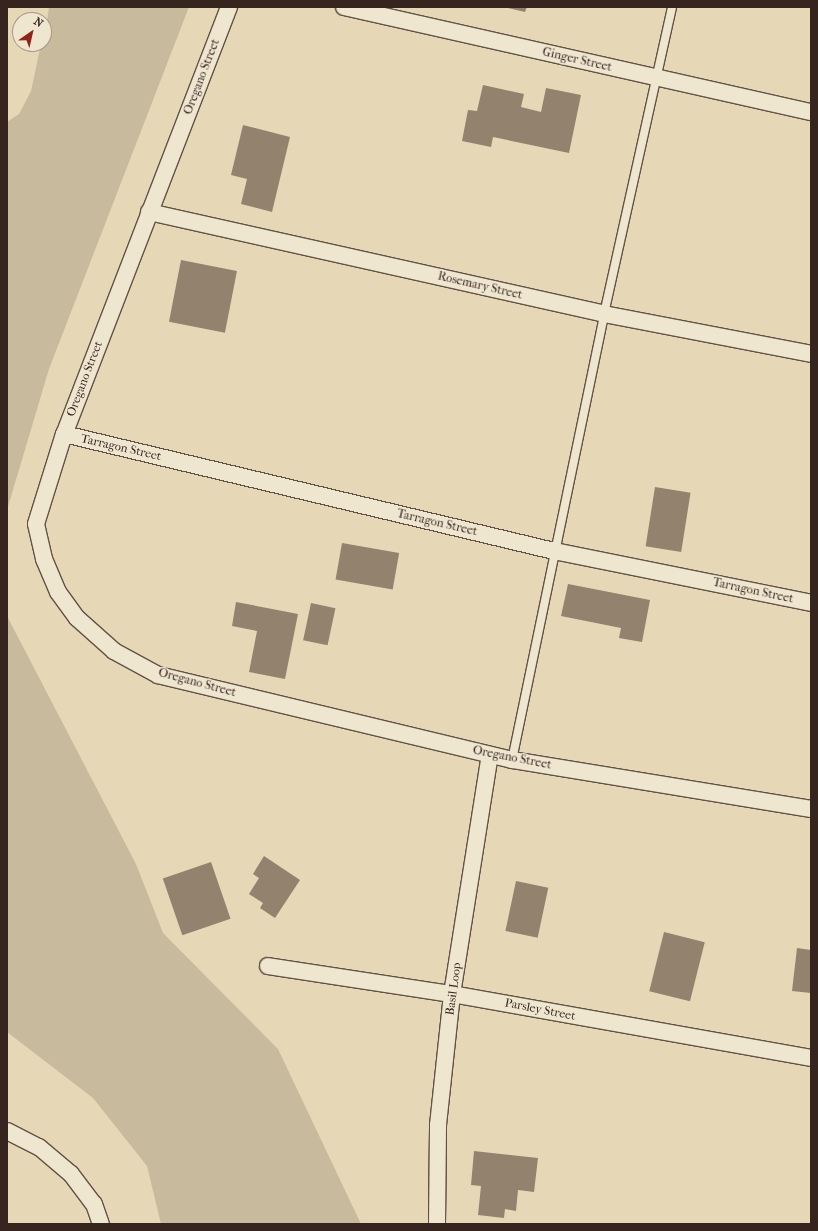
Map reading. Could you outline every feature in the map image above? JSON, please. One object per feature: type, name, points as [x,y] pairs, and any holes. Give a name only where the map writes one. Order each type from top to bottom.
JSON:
[{"type":"street","name":"Oregano Street","points":[[229,7],[64,434],[36,524],[44,559],[58,592],[77,618],[114,651],[158,675],[512,760],[811,809]]},
{"type":"street","name":"Ginger Street","points":[[344,7],[657,80],[811,112]]},
{"type":"street","name":"Rosemary Street","points":[[149,212],[604,314],[811,354]]},
{"type":"street","name":"Tarragon Street","points":[[64,434],[554,550],[811,603]]},
{"type":"street","name":"Basil Loop","points":[[437,1224],[438,1125],[452,994],[490,755]]},
{"type":"street","name":"Parsley Street","points":[[268,966],[452,994],[811,1058]]},
{"type":"street","points":[[7,1131],[39,1147],[71,1174],[94,1204],[101,1224]]},
{"type":"lane","points":[[512,760],[554,550],[604,314],[672,7]]},
{"type":"shaded area","points":[[49,7],[189,7],[49,369],[7,510],[7,122],[19,114],[31,91],[39,52],[52,52],[52,12],[48,12]]},
{"type":"shaded area","points":[[7,616],[136,864],[163,933],[278,1049],[361,1224],[161,1224],[147,1166],[93,1098],[7,1032]]},
{"type":"building","points":[[504,7],[527,7],[525,12]]},
{"type":"building","points":[[483,85],[524,94],[521,107],[541,112],[546,88],[581,95],[569,153],[493,137],[491,147],[462,141],[468,110],[477,111]]},
{"type":"building","points":[[243,125],[290,137],[272,212],[241,204],[247,179],[231,175]]},
{"type":"building","points":[[181,260],[237,271],[225,333],[169,322]]},
{"type":"building","points":[[655,487],[691,493],[681,552],[646,546]]},
{"type":"building","points":[[342,543],[399,553],[393,590],[336,579]]},
{"type":"building","points":[[568,584],[650,600],[642,642],[619,638],[621,628],[561,616]]},
{"type":"building","points":[[236,602],[298,614],[285,679],[249,672],[257,631],[232,626]]},
{"type":"building","points":[[311,603],[335,608],[328,645],[303,640]]},
{"type":"building","points":[[264,856],[300,880],[275,918],[260,908],[263,903],[249,894],[259,878],[253,874]]},
{"type":"building","points":[[211,862],[231,919],[182,935],[163,879]]},
{"type":"building","points":[[516,881],[548,888],[538,938],[505,931]]},
{"type":"building","points":[[664,932],[705,942],[690,1001],[649,991]]},
{"type":"building","points":[[797,948],[811,950],[811,993],[792,991]]},
{"type":"building","points":[[474,1151],[538,1158],[534,1192],[518,1190],[516,1211],[505,1209],[504,1218],[478,1215],[481,1186],[471,1185]]}]
